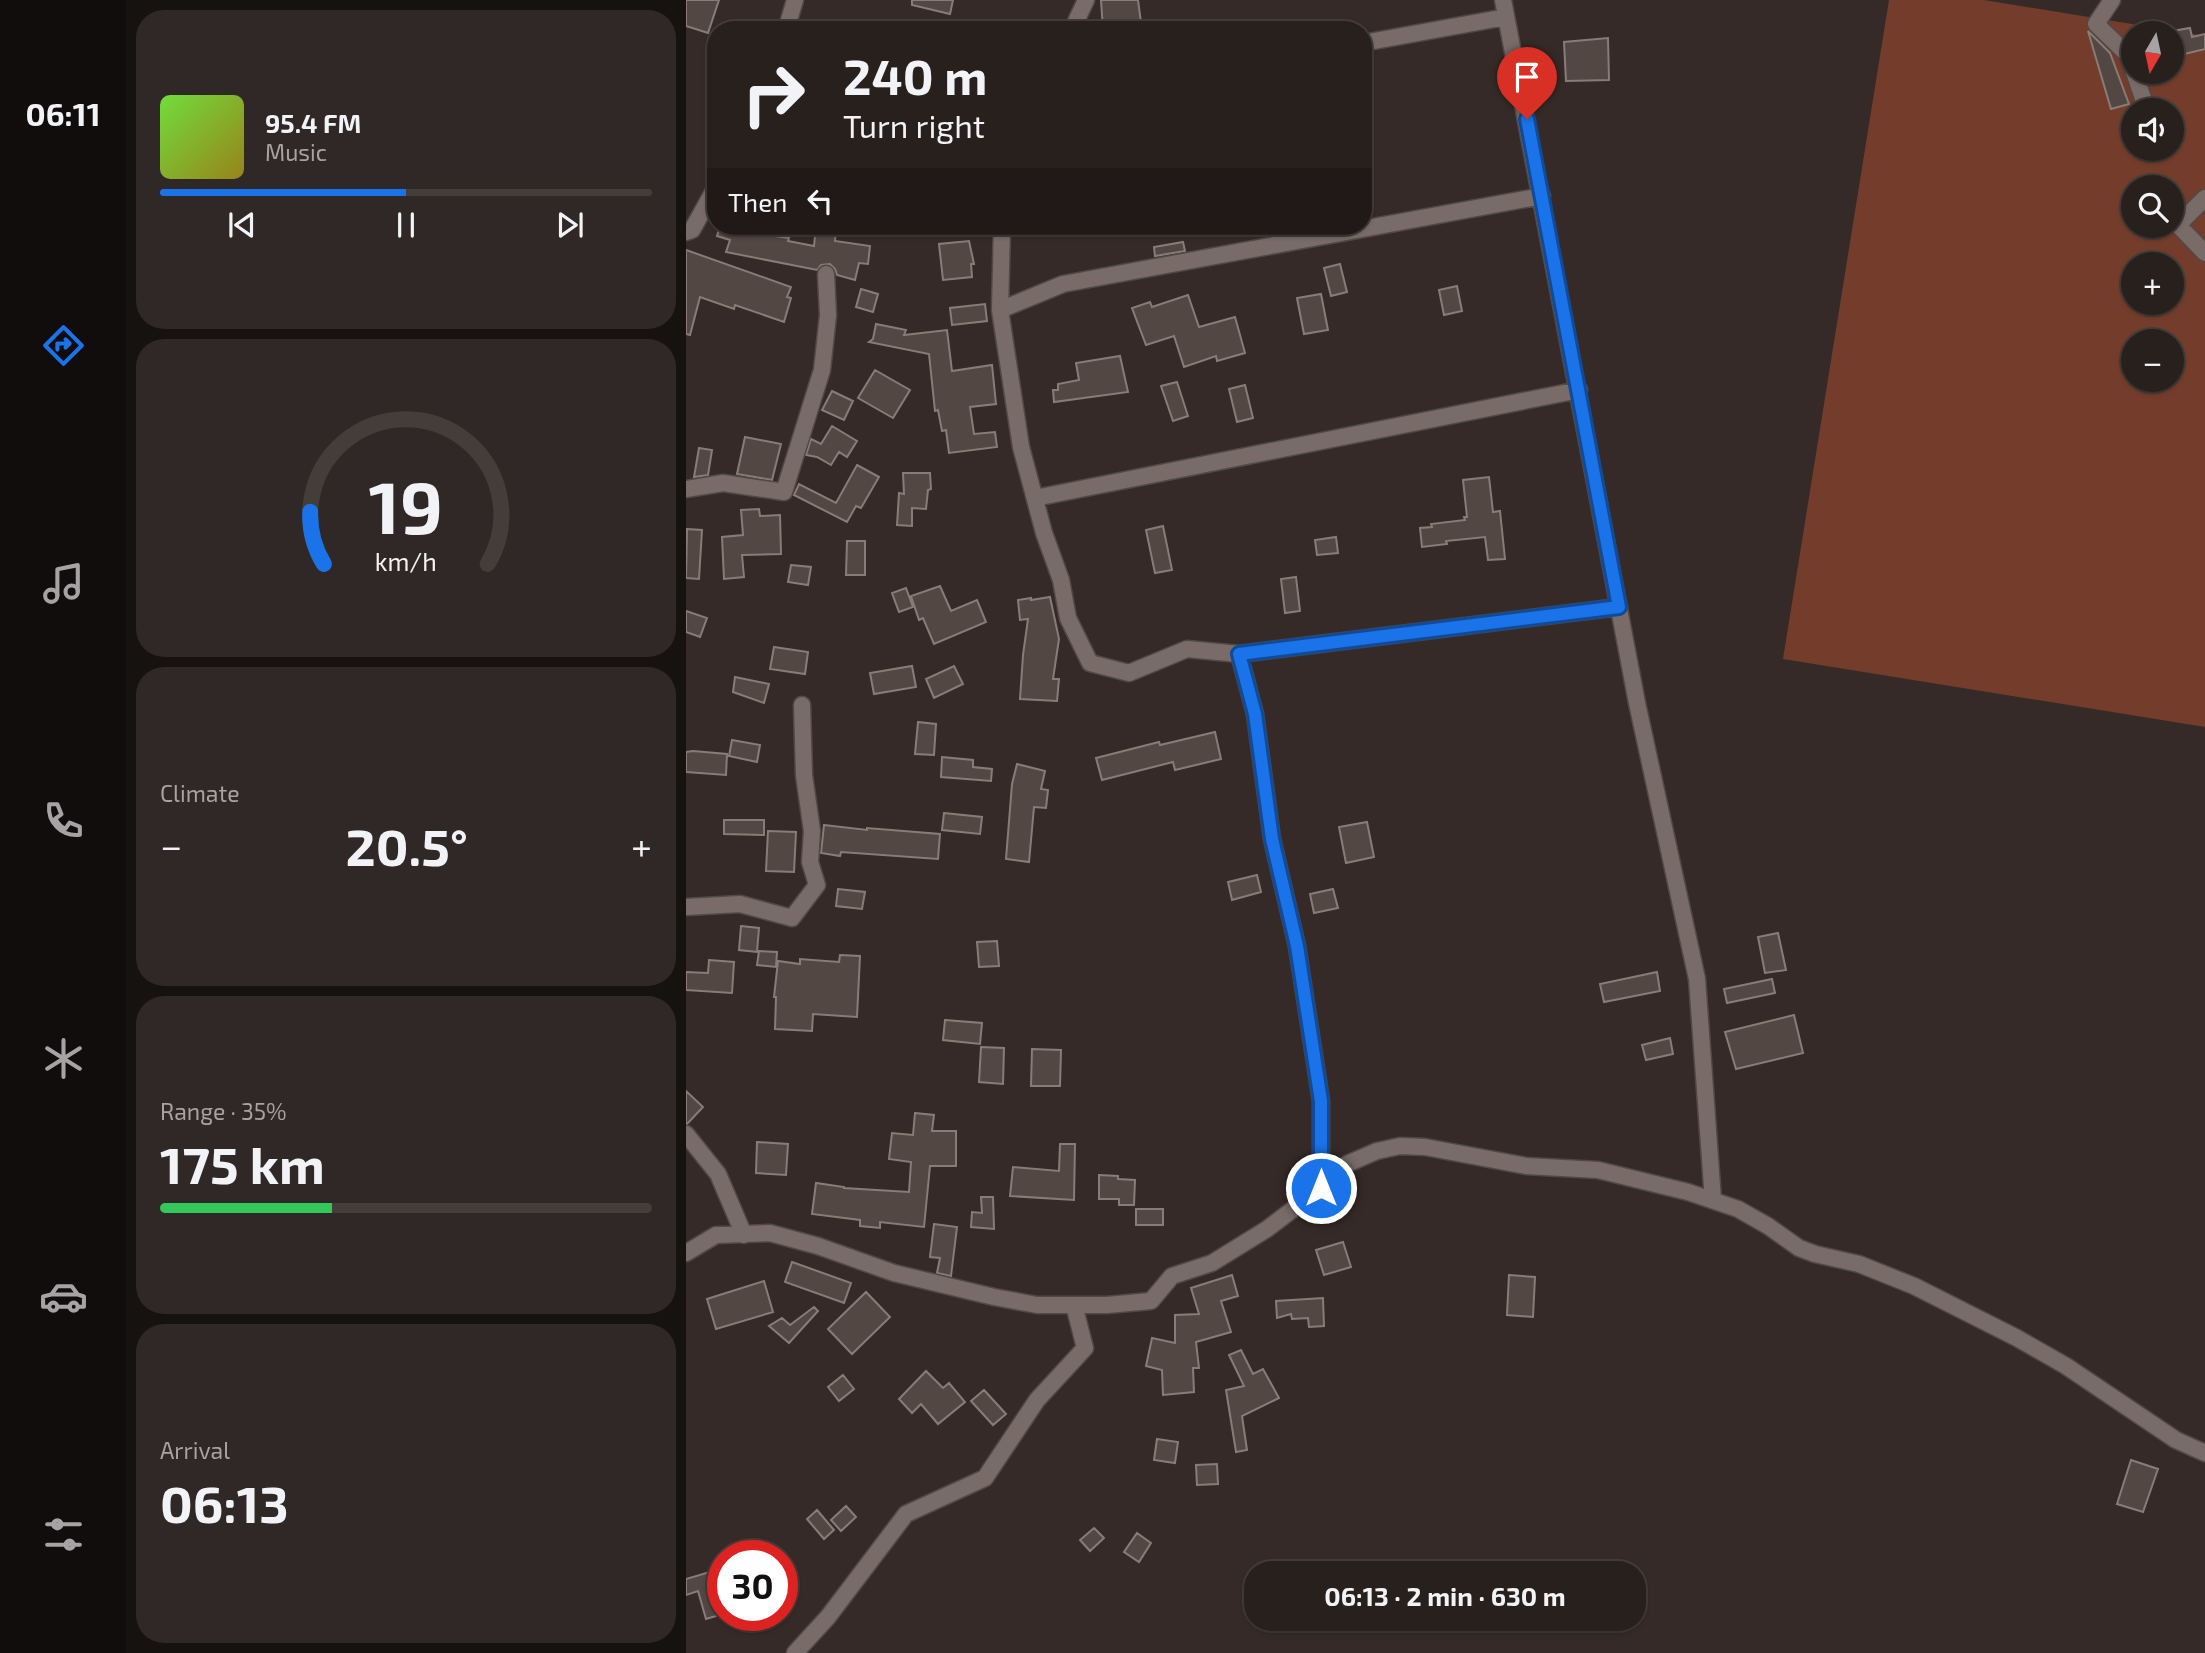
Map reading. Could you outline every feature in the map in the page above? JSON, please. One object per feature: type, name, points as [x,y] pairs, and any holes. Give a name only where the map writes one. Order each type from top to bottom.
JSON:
[{"type":"street","points":[[789,21],[796,0]]},
{"type":"street","points":[[1076,21],[1086,0]]},
{"type":"street","points":[[1503,0],[1637,703],[1697,979],[1713,1200]]},
{"type":"street","points":[[2112,0],[2096,24],[2121,47]]},
{"type":"street","points":[[1372,41],[1506,17]]},
{"type":"street","points":[[1372,227],[1542,195]]},
{"type":"street","points":[[2205,198],[2178,225],[2205,253]]},
{"type":"street","points":[[686,232],[692,230],[707,203]]},
{"type":"street","points":[[1002,235],[1000,310],[1021,447],[1044,533],[1061,580],[1068,618],[1090,663],[1129,673],[1186,649],[1239,654],[1619,607]]},
{"type":"street","points":[[1000,310],[1063,284],[1327,235]]},
{"type":"street","points":[[686,489],[723,483],[784,492],[822,370],[828,315],[827,274]]},
{"type":"street","points":[[1035,498],[1578,390]]},
{"type":"street","points":[[1239,654],[1255,714],[1272,839],[1297,946],[1321,1101],[1321,1188]]},
{"type":"street","points":[[686,907],[740,904],[792,918],[817,885],[810,862],[812,831],[804,775],[802,705]]},
{"type":"street","points":[[686,1134],[718,1174],[744,1235]]},
{"type":"street","points":[[686,1253],[716,1235],[770,1233],[818,1246],[894,1273],[1037,1305],[1151,1301],[1172,1276],[1212,1263],[1267,1229],[1321,1188],[1347,1164],[1377,1151],[1400,1146],[1425,1147],[1526,1166],[1598,1170],[1688,1192],[1738,1209],[1769,1226],[1799,1248],[1859,1264],[1959,1308],[2066,1366],[2176,1440],[2205,1453]]},
{"type":"street","points":[[794,1653],[828,1617],[906,1514],[985,1478],[1037,1400],[1085,1348],[1074,1305]]},
{"type":"shaded area","points":[[1889,0],[1984,0],[2121,22],[2121,84],[2184,84],[2184,33],[2205,36],[2205,727],[1783,659]]},
{"type":"building","points":[[686,0],[719,0],[712,21],[707,21],[707,33],[686,26]]},
{"type":"building","points":[[912,0],[953,0],[950,14],[912,5]]},
{"type":"building","points":[[1101,0],[1138,0],[1141,21],[1102,21]]},
{"type":"building","points":[[2190,28],[2192,37],[2205,34],[2205,49],[2184,54],[2184,29]]},
{"type":"building","points":[[2088,31],[2110,53],[2127,98],[2121,98],[2121,106],[2111,109]]},
{"type":"building","points":[[1608,38],[1609,80],[1566,81],[1564,42]]},
{"type":"building","points":[[768,235],[814,246],[815,235],[835,235],[835,241],[870,246],[868,264],[859,263],[855,280],[837,275],[830,264],[821,265],[817,270],[726,252],[730,240],[717,236]]},
{"type":"building","points":[[969,241],[974,264],[971,264],[972,277],[943,280],[939,244]]},
{"type":"building","points":[[1183,242],[1185,251],[1155,256],[1154,247]]},
{"type":"building","points":[[686,250],[791,287],[787,297],[791,298],[784,322],[735,305],[734,309],[700,297],[690,335],[686,334]]},
{"type":"building","points":[[1340,264],[1347,292],[1331,296],[1324,268]]},
{"type":"building","points":[[1457,286],[1462,311],[1444,315],[1439,290]]},
{"type":"building","points":[[861,289],[878,294],[873,312],[856,307]]},
{"type":"building","points":[[1321,294],[1328,330],[1304,334],[1297,298]]},
{"type":"building","points":[[1188,295],[1199,327],[1235,317],[1245,353],[1217,361],[1216,356],[1184,367],[1174,336],[1146,345],[1132,308],[1150,302],[1152,307]]},
{"type":"building","points":[[985,304],[987,321],[952,325],[950,308]]},
{"type":"building","points":[[876,324],[906,330],[904,335],[947,330],[952,371],[992,365],[996,404],[970,407],[974,434],[995,432],[997,447],[949,453],[946,430],[942,431],[938,410],[935,411],[929,354],[869,342],[873,339]]},
{"type":"building","points":[[1120,356],[1128,392],[1054,402],[1053,390],[1058,390],[1058,384],[1079,380],[1076,363]]},
{"type":"building","points":[[875,370],[910,390],[893,418],[858,398]]},
{"type":"building","points":[[1177,382],[1188,416],[1173,421],[1161,386]]},
{"type":"building","points":[[1245,385],[1253,418],[1237,422],[1229,389]]},
{"type":"building","points":[[832,391],[853,401],[844,420],[822,410]]},
{"type":"building","points":[[832,426],[857,441],[847,457],[839,452],[831,465],[817,457],[806,455],[811,439],[821,444]]},
{"type":"building","points":[[745,437],[781,444],[772,480],[737,474]]},
{"type":"building","points":[[699,448],[712,450],[708,475],[694,477]]},
{"type":"building","points":[[857,465],[879,477],[861,508],[856,506],[847,522],[794,495],[799,484],[836,503]]},
{"type":"building","points":[[903,473],[930,473],[931,489],[928,490],[926,509],[912,508],[912,526],[897,525],[899,493],[904,494]]},
{"type":"building","points":[[1489,477],[1493,512],[1500,511],[1505,559],[1488,560],[1485,537],[1446,541],[1447,544],[1422,547],[1420,528],[1465,520],[1464,517],[1467,517],[1463,480]]},
{"type":"building","points":[[759,509],[760,516],[780,515],[781,554],[742,555],[744,577],[724,579],[722,537],[743,535],[741,510]]},
{"type":"building","points":[[1163,526],[1172,570],[1155,573],[1146,530]]},
{"type":"building","points":[[687,529],[702,530],[699,579],[686,578]]},
{"type":"building","points":[[1336,537],[1338,553],[1317,555],[1315,540]]},
{"type":"building","points":[[847,541],[865,541],[865,575],[846,575]]},
{"type":"building","points":[[791,565],[811,567],[808,585],[788,582]]},
{"type":"building","points":[[1296,577],[1300,611],[1285,613],[1281,579]]},
{"type":"building","points":[[940,586],[951,611],[977,600],[986,622],[934,644],[923,618],[919,620],[911,596]]},
{"type":"building","points":[[906,588],[913,607],[899,612],[892,593]]},
{"type":"building","points":[[1050,597],[1059,639],[1053,679],[1059,679],[1057,701],[1020,699],[1028,619],[1020,620],[1018,600]]},
{"type":"building","points":[[686,611],[707,618],[700,637],[686,632]]},
{"type":"building","points":[[774,647],[808,652],[805,674],[770,669]]},
{"type":"building","points":[[912,666],[916,687],[874,694],[870,673]]},
{"type":"building","points":[[954,666],[963,684],[934,698],[926,679]]},
{"type":"building","points":[[735,677],[769,684],[764,703],[733,692]]},
{"type":"building","points":[[918,722],[936,724],[934,755],[915,754]]},
{"type":"building","points":[[1215,732],[1221,759],[1175,770],[1173,762],[1102,780],[1096,758],[1159,742],[1160,745]]},
{"type":"building","points":[[732,740],[760,745],[757,762],[729,756]]},
{"type":"building","points":[[686,752],[727,754],[726,775],[686,772]]},
{"type":"building","points":[[942,757],[973,760],[973,767],[992,769],[991,781],[941,777]]},
{"type":"building","points":[[1017,764],[1045,771],[1041,789],[1048,790],[1046,808],[1034,807],[1029,862],[1006,859],[1012,784]]},
{"type":"building","points":[[944,813],[982,817],[980,834],[942,830]]},
{"type":"building","points":[[724,820],[764,820],[764,835],[724,834]]},
{"type":"building","points":[[1367,822],[1374,857],[1346,863],[1339,827]]},
{"type":"building","points":[[824,825],[940,834],[938,859],[821,853]]},
{"type":"building","points":[[768,831],[796,832],[794,872],[766,871]]},
{"type":"building","points":[[1257,875],[1261,892],[1232,900],[1228,882]]},
{"type":"building","points":[[838,889],[865,892],[862,909],[836,906]]},
{"type":"building","points":[[1333,889],[1338,908],[1314,913],[1310,894]]},
{"type":"building","points":[[741,926],[759,928],[757,952],[739,950]]},
{"type":"building","points":[[1778,933],[1786,970],[1765,973],[1758,937]]},
{"type":"building","points":[[997,941],[999,966],[979,967],[977,942]]},
{"type":"building","points":[[759,951],[777,952],[776,967],[757,965]]},
{"type":"building","points":[[840,955],[860,956],[857,1017],[813,1014],[812,1031],[775,1029],[774,997],[778,961],[800,964],[800,959],[839,962]]},
{"type":"building","points":[[709,960],[734,962],[732,993],[686,990],[686,972],[708,973]]},
{"type":"building","points":[[1657,972],[1660,991],[1604,1002],[1600,984]]},
{"type":"building","points":[[1772,979],[1775,993],[1727,1003],[1724,989]]},
{"type":"building","points":[[1794,1015],[1803,1053],[1736,1069],[1725,1032]]},
{"type":"building","points":[[945,1020],[982,1023],[980,1044],[943,1040]]},
{"type":"building","points":[[1670,1038],[1673,1054],[1646,1060],[1642,1045]]},
{"type":"building","points":[[981,1047],[1004,1048],[1003,1084],[979,1082]]},
{"type":"building","points":[[1032,1049],[1061,1050],[1060,1086],[1031,1086]]},
{"type":"building","points":[[686,1091],[703,1107],[687,1124],[686,1124]]},
{"type":"building","points":[[915,1113],[934,1115],[932,1131],[956,1131],[956,1166],[930,1166],[924,1227],[880,1222],[880,1228],[860,1226],[860,1220],[812,1214],[816,1183],[844,1188],[909,1192],[911,1162],[889,1159],[892,1133],[913,1135]]},
{"type":"building","points":[[757,1142],[788,1144],[786,1175],[756,1173]]},
{"type":"building","points":[[1060,1144],[1075,1144],[1074,1200],[1010,1196],[1013,1167],[1059,1171]]},
{"type":"building","points":[[1099,1175],[1135,1180],[1134,1205],[1119,1205],[1119,1199],[1099,1199]]},
{"type":"building","points":[[981,1197],[993,1197],[994,1229],[971,1227],[972,1212],[982,1213]]},
{"type":"building","points":[[1136,1209],[1163,1209],[1163,1225],[1136,1225]]},
{"type":"building","points":[[934,1224],[957,1227],[951,1276],[937,1273],[940,1258],[930,1257]]},
{"type":"building","points":[[1343,1242],[1351,1267],[1324,1275],[1316,1250]]},
{"type":"building","points":[[792,1262],[851,1283],[844,1303],[785,1282]]},
{"type":"building","points":[[1232,1275],[1238,1296],[1221,1301],[1231,1332],[1196,1342],[1199,1368],[1193,1368],[1194,1392],[1163,1395],[1162,1370],[1146,1366],[1152,1338],[1175,1343],[1175,1315],[1199,1314],[1191,1288]]},
{"type":"building","points":[[1509,1275],[1535,1277],[1533,1317],[1507,1315]]},
{"type":"building","points":[[764,1281],[773,1312],[716,1329],[707,1299]]},
{"type":"building","points":[[866,1292],[890,1317],[852,1354],[828,1329]]},
{"type":"building","points":[[1323,1298],[1324,1326],[1309,1327],[1308,1318],[1292,1319],[1291,1314],[1277,1318],[1276,1301]]},
{"type":"building","points":[[814,1307],[818,1311],[789,1343],[769,1326],[782,1318],[790,1325]]},
{"type":"building","points":[[1241,1350],[1253,1374],[1263,1369],[1279,1398],[1242,1416],[1247,1450],[1236,1452],[1226,1390],[1244,1386],[1229,1355]]},
{"type":"building","points":[[926,1371],[943,1388],[949,1383],[965,1402],[938,1424],[921,1404],[912,1413],[899,1399]]},
{"type":"building","points":[[843,1375],[854,1389],[839,1401],[828,1387]]},
{"type":"building","points":[[984,1390],[1006,1414],[993,1425],[971,1401]]},
{"type":"building","points":[[1157,1439],[1178,1442],[1175,1463],[1154,1460]]},
{"type":"building","points":[[2131,1460],[2158,1469],[2143,1512],[2117,1504]]},
{"type":"building","points":[[1217,1464],[1218,1484],[1197,1485],[1196,1465]]},
{"type":"building","points":[[846,1506],[856,1517],[841,1531],[831,1520]]},
{"type":"building","points":[[817,1510],[834,1530],[824,1539],[807,1519]]},
{"type":"building","points":[[1094,1528],[1104,1538],[1090,1551],[1080,1540]]},
{"type":"building","points":[[1137,1533],[1151,1543],[1139,1562],[1124,1552]]},
{"type":"building","points":[[707,1573],[707,1619],[698,1591],[686,1595],[686,1579]]},
{"type":"route","points":[[1321,1188],[1321,1101],[1297,946],[1272,839],[1255,714],[1239,654],[1619,607],[1527,119]]}]
